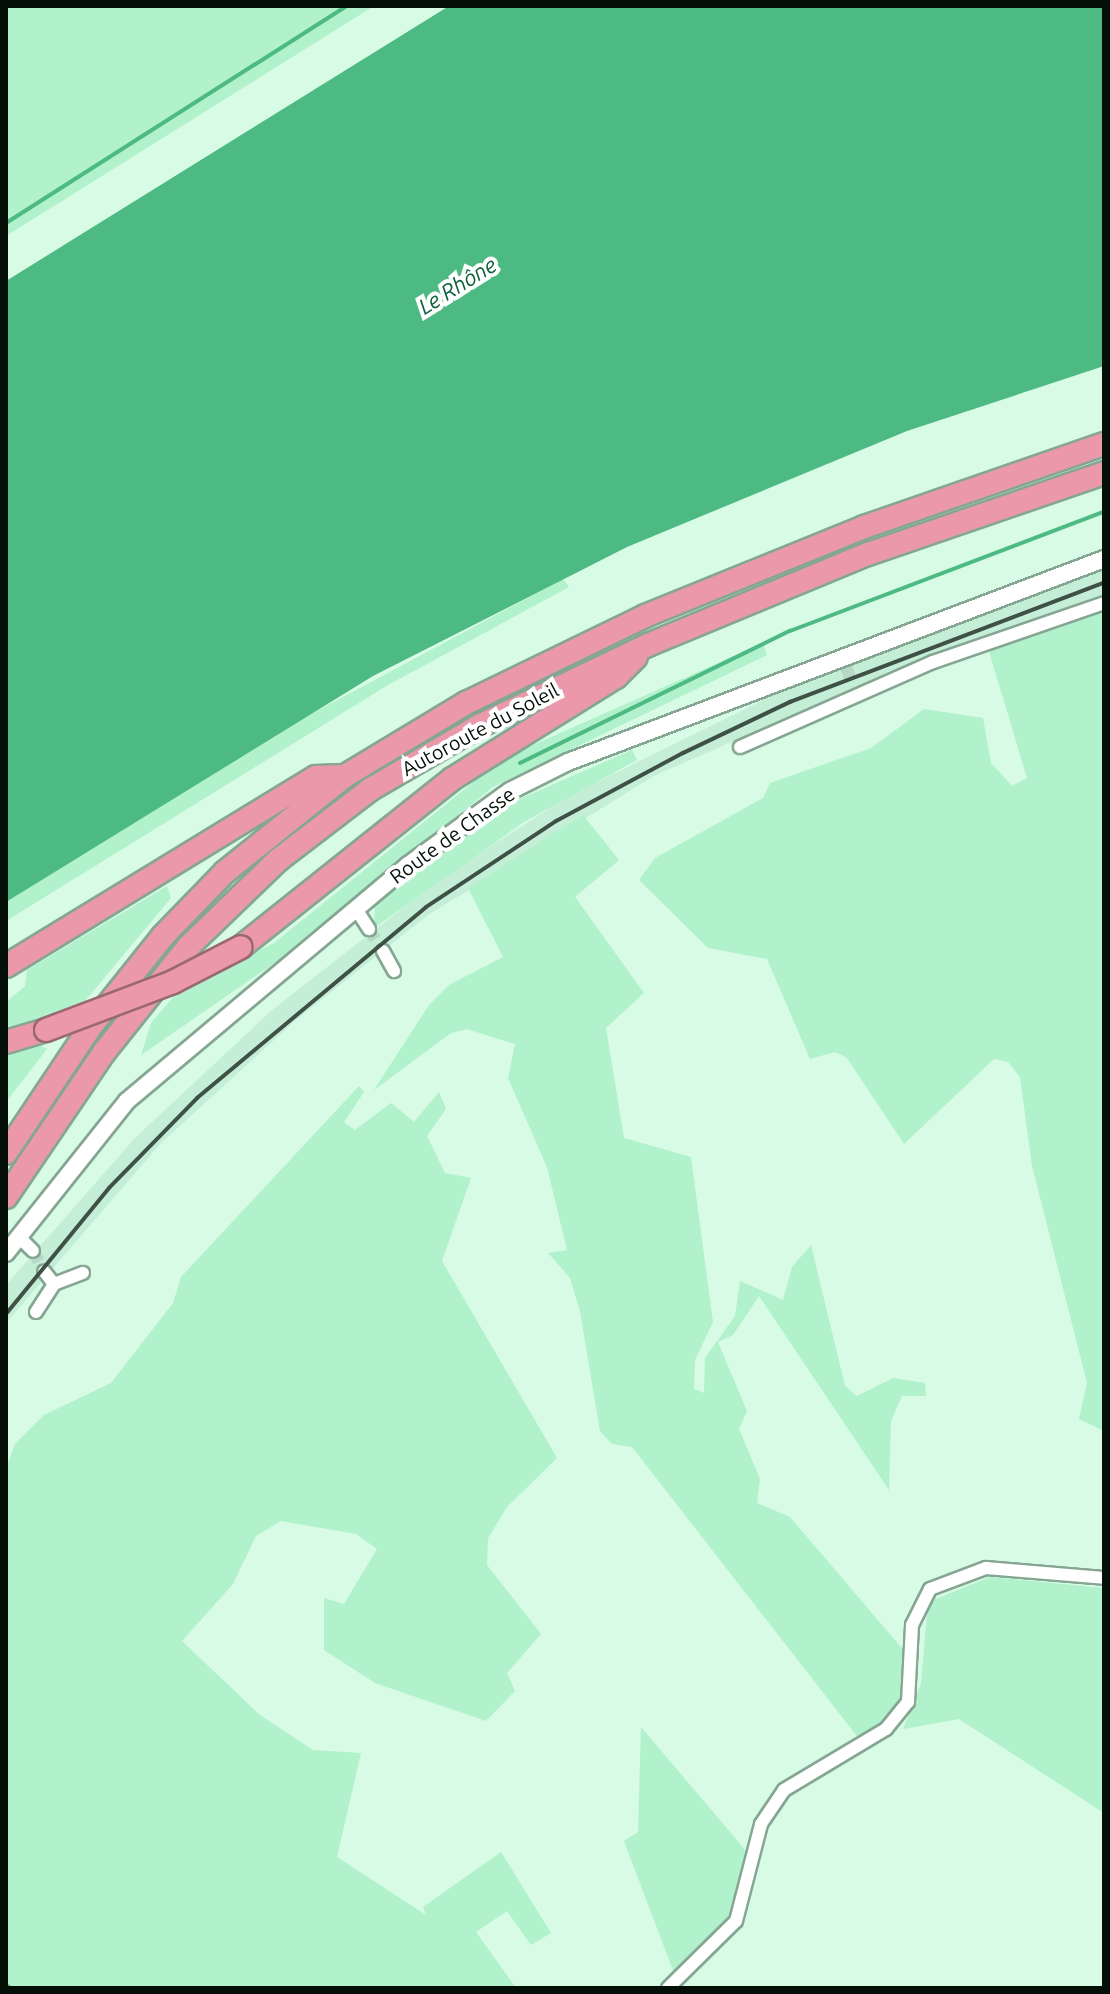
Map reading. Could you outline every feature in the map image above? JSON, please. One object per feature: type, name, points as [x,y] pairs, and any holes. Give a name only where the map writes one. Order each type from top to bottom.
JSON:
[{"type":"highway","name":"Autoroute du Soleil","points":[[6,1153],[91,1026],[163,936],[225,872],[345,776],[466,703],[645,616],[877,522],[1104,444]]},
{"type":"highway","name":"Autoroute du Soleil","points":[[6,1197],[157,982],[278,860],[426,756],[648,645],[868,554],[1104,473]]},
{"type":"highway","points":[[6,1042],[173,982],[241,947],[452,779],[616,677],[648,645]]},
{"type":"highway","points":[[6,966],[316,777],[345,776]]},
{"type":"main road","name":"Route de Chasse","points":[[6,1253],[127,1101],[356,909],[510,791],[1104,559]]},
{"type":"street","points":[[740,747],[858,696],[1104,603]]},
{"type":"street","points":[[852,683],[858,696]]},
{"type":"street","points":[[356,909],[369,929]]},
{"type":"street","points":[[383,951],[394,971]]},
{"type":"street","points":[[18,1236],[33,1251]]},
{"type":"street","points":[[44,1271],[54,1284]]},
{"type":"street","points":[[36,1312],[54,1284],[83,1273]]},
{"type":"street","points":[[668,1988],[736,1921],[761,1824],[784,1790],[886,1729],[908,1702],[912,1625],[930,1589],[986,1568],[1104,1578]]},
{"type":"shaded area","points":[[6,6],[374,6],[6,236]]},
{"type":"shaded area","points":[[1104,569],[1104,594],[903,666],[654,776],[428,915],[296,1020],[161,1143],[6,1323],[6,1285],[135,1138],[272,1010],[444,876],[569,796],[806,679]]},
{"type":"shaded area","points":[[563,579],[569,587],[388,685],[6,921],[6,902],[261,741]]},
{"type":"shaded area","points":[[1104,608],[1104,1431],[1079,1419],[1087,1383],[1032,1166],[1020,1077],[1008,1062],[994,1059],[904,1144],[847,1058],[835,1052],[810,1059],[767,959],[708,948],[639,880],[655,858],[763,798],[770,783],[871,748],[924,709],[983,718],[991,763],[1012,786],[1027,778],[988,648]]},
{"type":"shaded area","points":[[763,643],[767,655],[493,787],[279,960],[141,1055],[151,1023],[174,996],[274,943],[502,759]]},
{"type":"shaded area","points":[[632,750],[637,760],[524,822],[374,928],[375,904],[465,834],[522,798]]},
{"type":"shaded area","points":[[583,815],[619,860],[575,897],[644,993],[606,1028],[624,1138],[691,1157],[713,1322],[695,1360],[694,1389],[704,1393],[705,1358],[735,1316],[740,1281],[783,1300],[792,1267],[811,1245],[845,1386],[857,1396],[893,1378],[925,1383],[926,1396],[902,1396],[891,1421],[889,1490],[759,1296],[733,1335],[718,1342],[747,1411],[739,1429],[760,1479],[757,1503],[790,1517],[912,1660],[901,1705],[860,1740],[632,1447],[612,1444],[600,1431],[580,1311],[570,1278],[548,1253],[567,1250],[547,1167],[508,1078],[515,1044],[467,1029],[451,1033],[374,1090],[429,1005],[449,985],[503,957],[468,888]]},
{"type":"shaded area","points":[[167,886],[171,898],[80,1007],[6,1034],[6,1002],[25,986],[27,970]]},
{"type":"shaded area","points":[[38,1044],[47,1049],[6,1102],[6,1055]]},
{"type":"shaded area","points":[[359,1086],[364,1092],[344,1122],[355,1130],[391,1103],[414,1122],[439,1092],[446,1109],[427,1136],[445,1173],[471,1178],[442,1261],[557,1458],[507,1507],[488,1538],[487,1565],[541,1634],[507,1673],[515,1691],[486,1721],[375,1683],[324,1650],[324,1598],[344,1604],[377,1549],[356,1534],[281,1521],[256,1536],[233,1584],[182,1641],[260,1715],[313,1750],[361,1753],[337,1857],[426,1915],[423,1907],[501,1852],[551,1933],[531,1945],[507,1911],[476,1932],[516,1988],[6,1988],[6,1468],[15,1444],[44,1415],[111,1383],[173,1303],[181,1277]]},
{"type":"shaded area","points":[[990,1577],[1104,1588],[1104,1813],[959,1719],[903,1729],[921,1684],[928,1602]]},
{"type":"shaded area","points":[[641,1727],[747,1852],[727,1926],[674,1973],[624,1841],[638,1832]]},
{"type":"water","name":"Le Rhône","points":[[449,6],[1104,6],[1104,366],[907,431],[627,547],[373,676],[6,902],[6,281]]},
{"type":"waterway","points":[[6,223],[346,6]]},
{"type":"waterway","points":[[520,763],[790,631],[1104,512]]},
{"type":"waterway","points":[[6,1985],[11,1988]]},
{"type":"tunnel","points":[[846,667],[852,683]]},
{"type":"tunnel","points":[[369,929],[383,951]]},
{"type":"tunnel","points":[[33,1251],[44,1271]]},
{"type":"railway","points":[[6,1314],[109,1188],[197,1098],[426,907],[556,821],[683,753],[790,702],[1104,583]]}]
